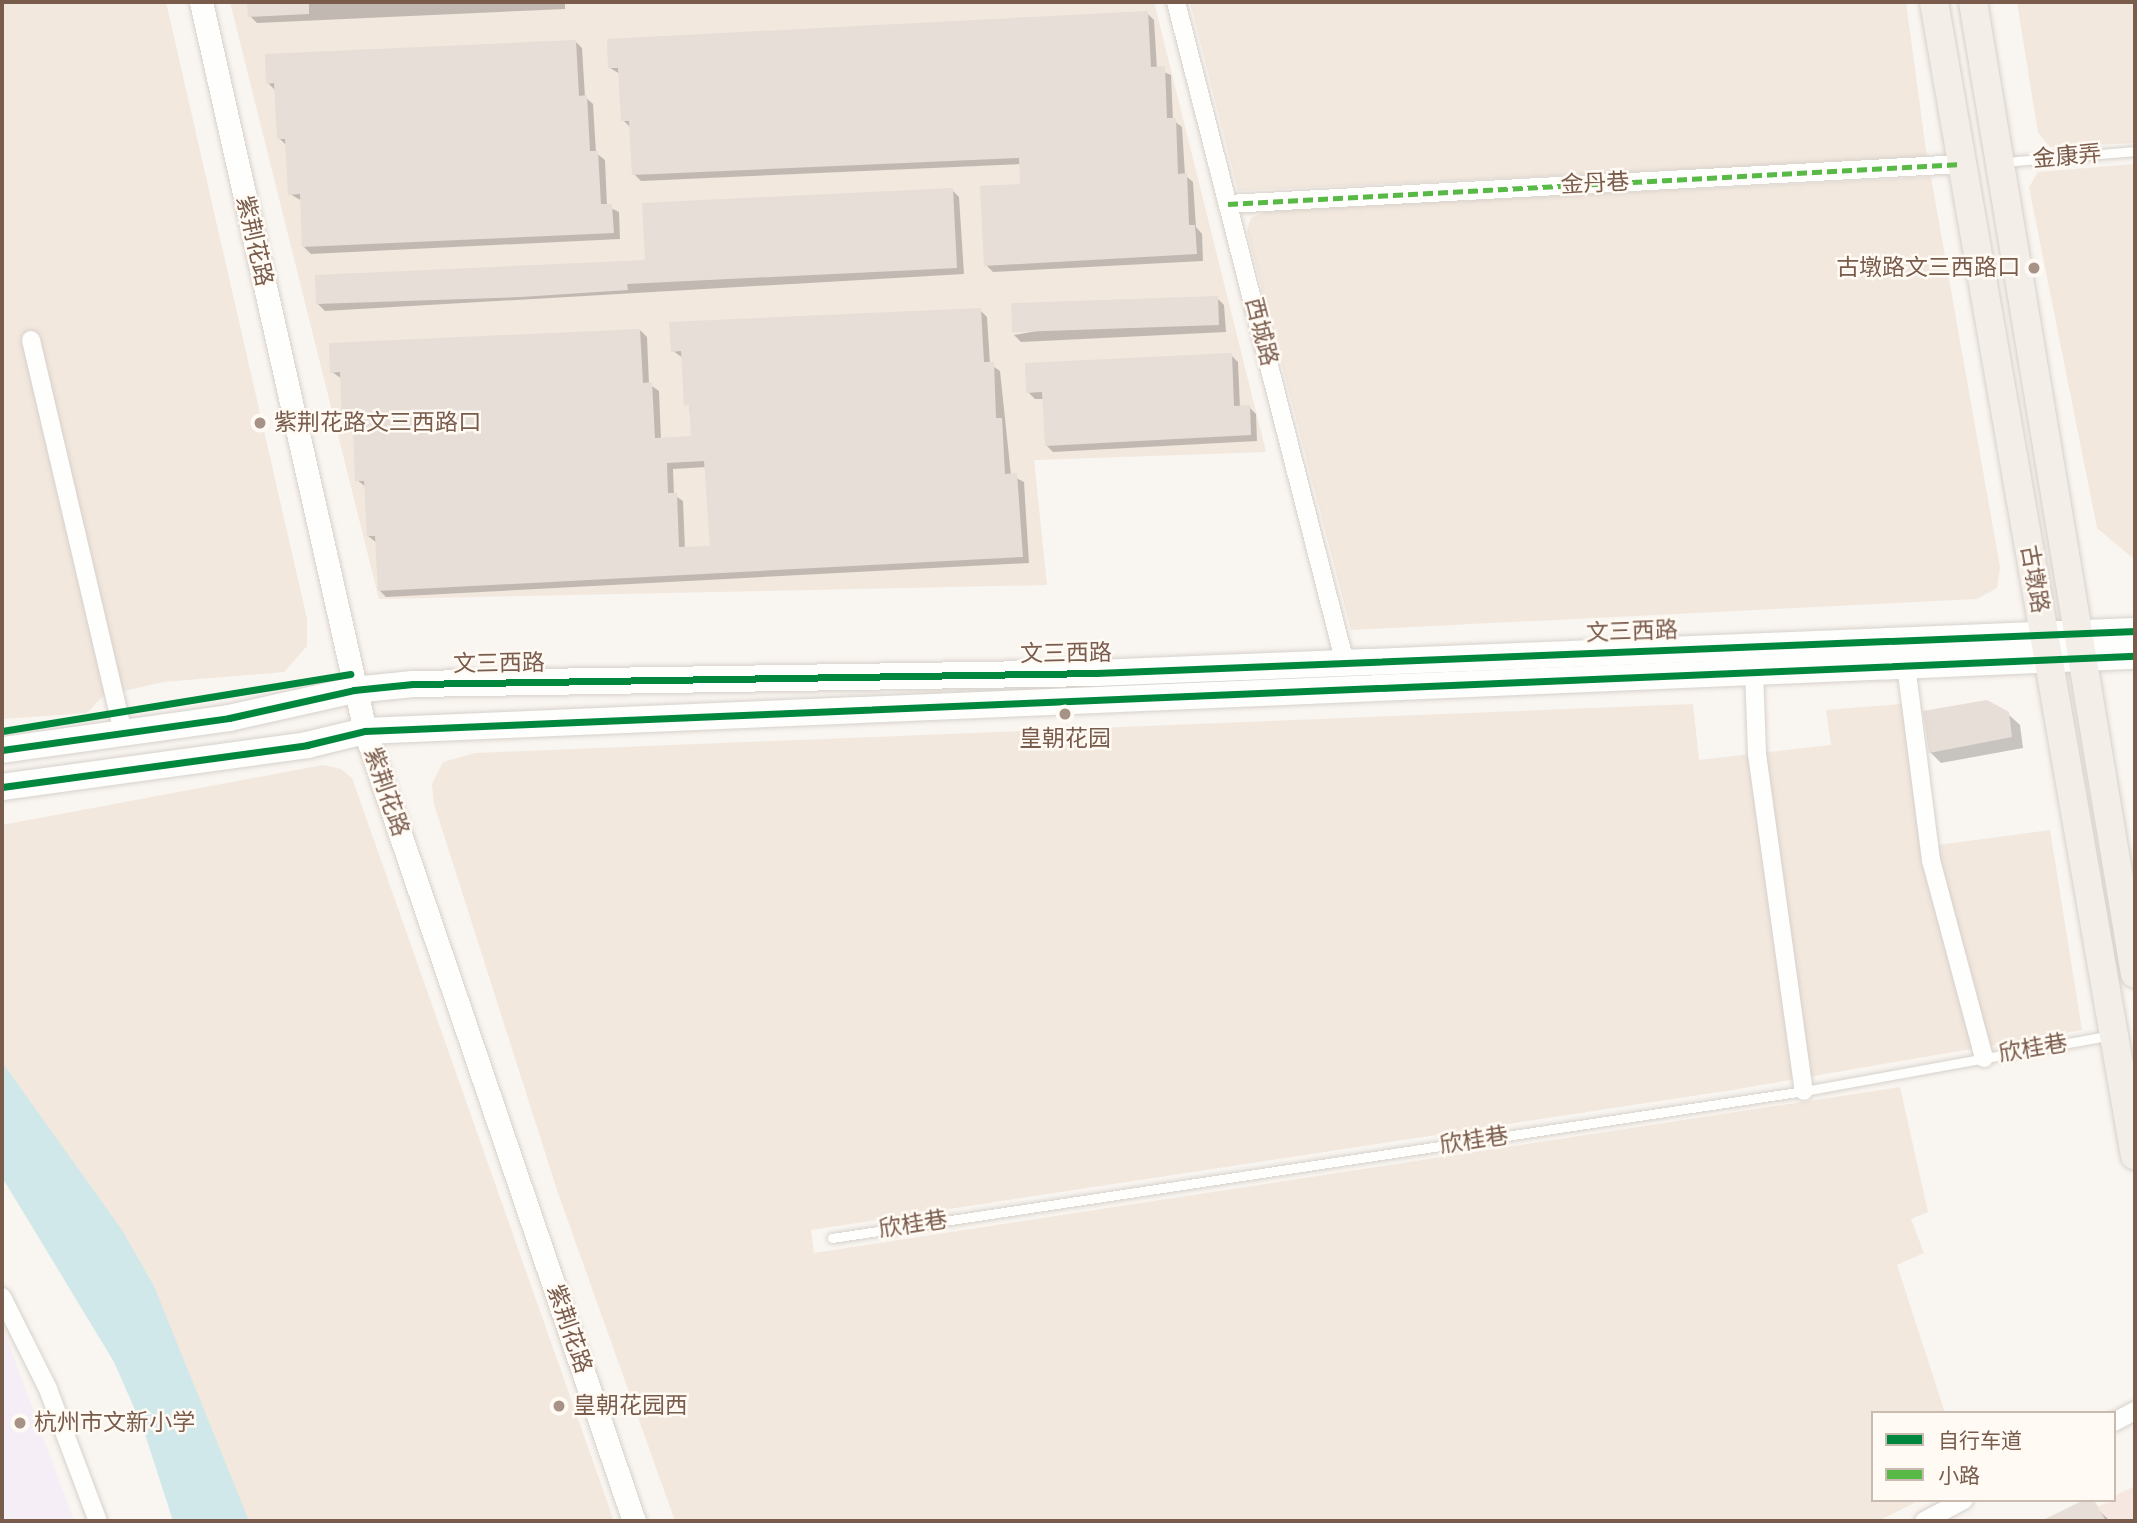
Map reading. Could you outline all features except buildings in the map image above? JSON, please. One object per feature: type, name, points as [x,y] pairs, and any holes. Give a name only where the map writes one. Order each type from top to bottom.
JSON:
[{"type":"main road","name":"古墩路","points":[[1934,2],[2135,1156]]},
{"type":"main road","name":"古墩路","points":[[1973,2],[2077,646],[2135,974]]},
{"type":"main road","name":"文三西路","points":[[2077,646],[2135,631]]},
{"type":"main road","name":"文三西路","points":[[2,787],[307,745],[365,732],[1906,665],[2045,646]]},
{"type":"main road","name":"文三西路","points":[[2,750],[229,718],[354,690],[413,684],[1096,673],[1346,663],[2045,646],[2077,646],[2135,656]]},
{"type":"street","name":"紫荆花路","points":[[201,2],[365,732],[634,1521]]},
{"type":"street","name":"西城路","points":[[1177,2],[1346,663]]},
{"type":"street","name":"金丹巷","points":[[1228,204],[1962,164]]},
{"type":"street","points":[[31,340],[123,733]]},
{"type":"street","points":[[1906,665],[1931,860],[1984,1058]]},
{"type":"street","points":[[1754,671],[1757,754],[1804,1091]]},
{"type":"street","points":[[2,1297],[48,1389],[98,1521]]},
{"type":"street","points":[[2116,1421],[2135,1411]]},
{"type":"street","points":[[1924,1521],[1960,1502]]},
{"type":"lane","name":"金康弄","points":[[1999,162],[2135,151]]},
{"type":"lane","name":"欣桂巷","points":[[832,1238],[1804,1091],[2113,1035]]},
{"type":"shaded area","points":[[2,2],[166,2],[307,619],[307,646],[284,672],[163,682],[103,696],[87,713],[2,719]]},
{"type":"shaded area","points":[[230,2],[1154,2],[1266,452],[1034,460],[1047,585],[379,599]]},
{"type":"shaded area","points":[[1190,2],[1906,2],[1927,158],[1238,191]]},
{"type":"shaded area","points":[[2017,2],[2135,2],[2135,143],[2050,147],[2038,133]]},
{"type":"shaded area","points":[[2135,164],[2135,560],[2097,528],[2029,187],[2038,172]]},
{"type":"shaded area","points":[[1931,177],[2000,567],[1997,588],[1977,599],[1351,630],[1247,231],[1251,218],[1269,210]]},
{"type":"shaded area","points":[[1915,703],[1938,845],[2050,830],[2082,1030],[1732,1090],[811,1230],[814,1253],[1900,1087],[1928,1212],[1911,1219],[1924,1253],[1897,1265],[1944,1411],[1871,1411],[1871,1502],[1916,1502],[1878,1521],[675,1521],[558,1193],[434,804],[432,784],[443,762],[475,753],[1693,704],[1699,760],[1831,745],[1826,710]]},
{"type":"shaded area","points":[[323,765],[341,769],[352,778],[614,1521],[216,1521],[2,1100],[2,825]]},
{"type":"shaded area","name":"杭州市文新小学","points":[[2,1325],[74,1521],[2,1521]]},
{"type":"shaded area","points":[[2135,1486],[2135,1521],[2061,1521],[2109,1502],[2116,1502],[2116,1495]]},
{"type":"water","points":[[2,1062],[122,1230],[154,1286],[249,1521],[173,1521],[143,1428],[114,1362],[2,1177]]},
{"type":"marked path","points":[[1228,204],[1962,164]]},
{"type":"cycle path","points":[[2,750],[229,718],[354,690],[413,684],[1096,673],[2135,631]]},
{"type":"cycle path","points":[[2,787],[307,745],[365,731],[2135,656]]},
{"type":"cycle path","points":[[2,731],[350,674]]},
{"type":"place","name":"古墩路文三西路口","points":[[2034,268]]},
{"type":"place","name":"紫荆花路文三西路口","points":[[260,423]]},
{"type":"place","name":"皇朝花园","points":[[1065,714]]},
{"type":"place","name":"皇朝花园西","points":[[559,1406]]},
{"type":"place","name":"杭州市文新小学","points":[[20,1423]]}]
